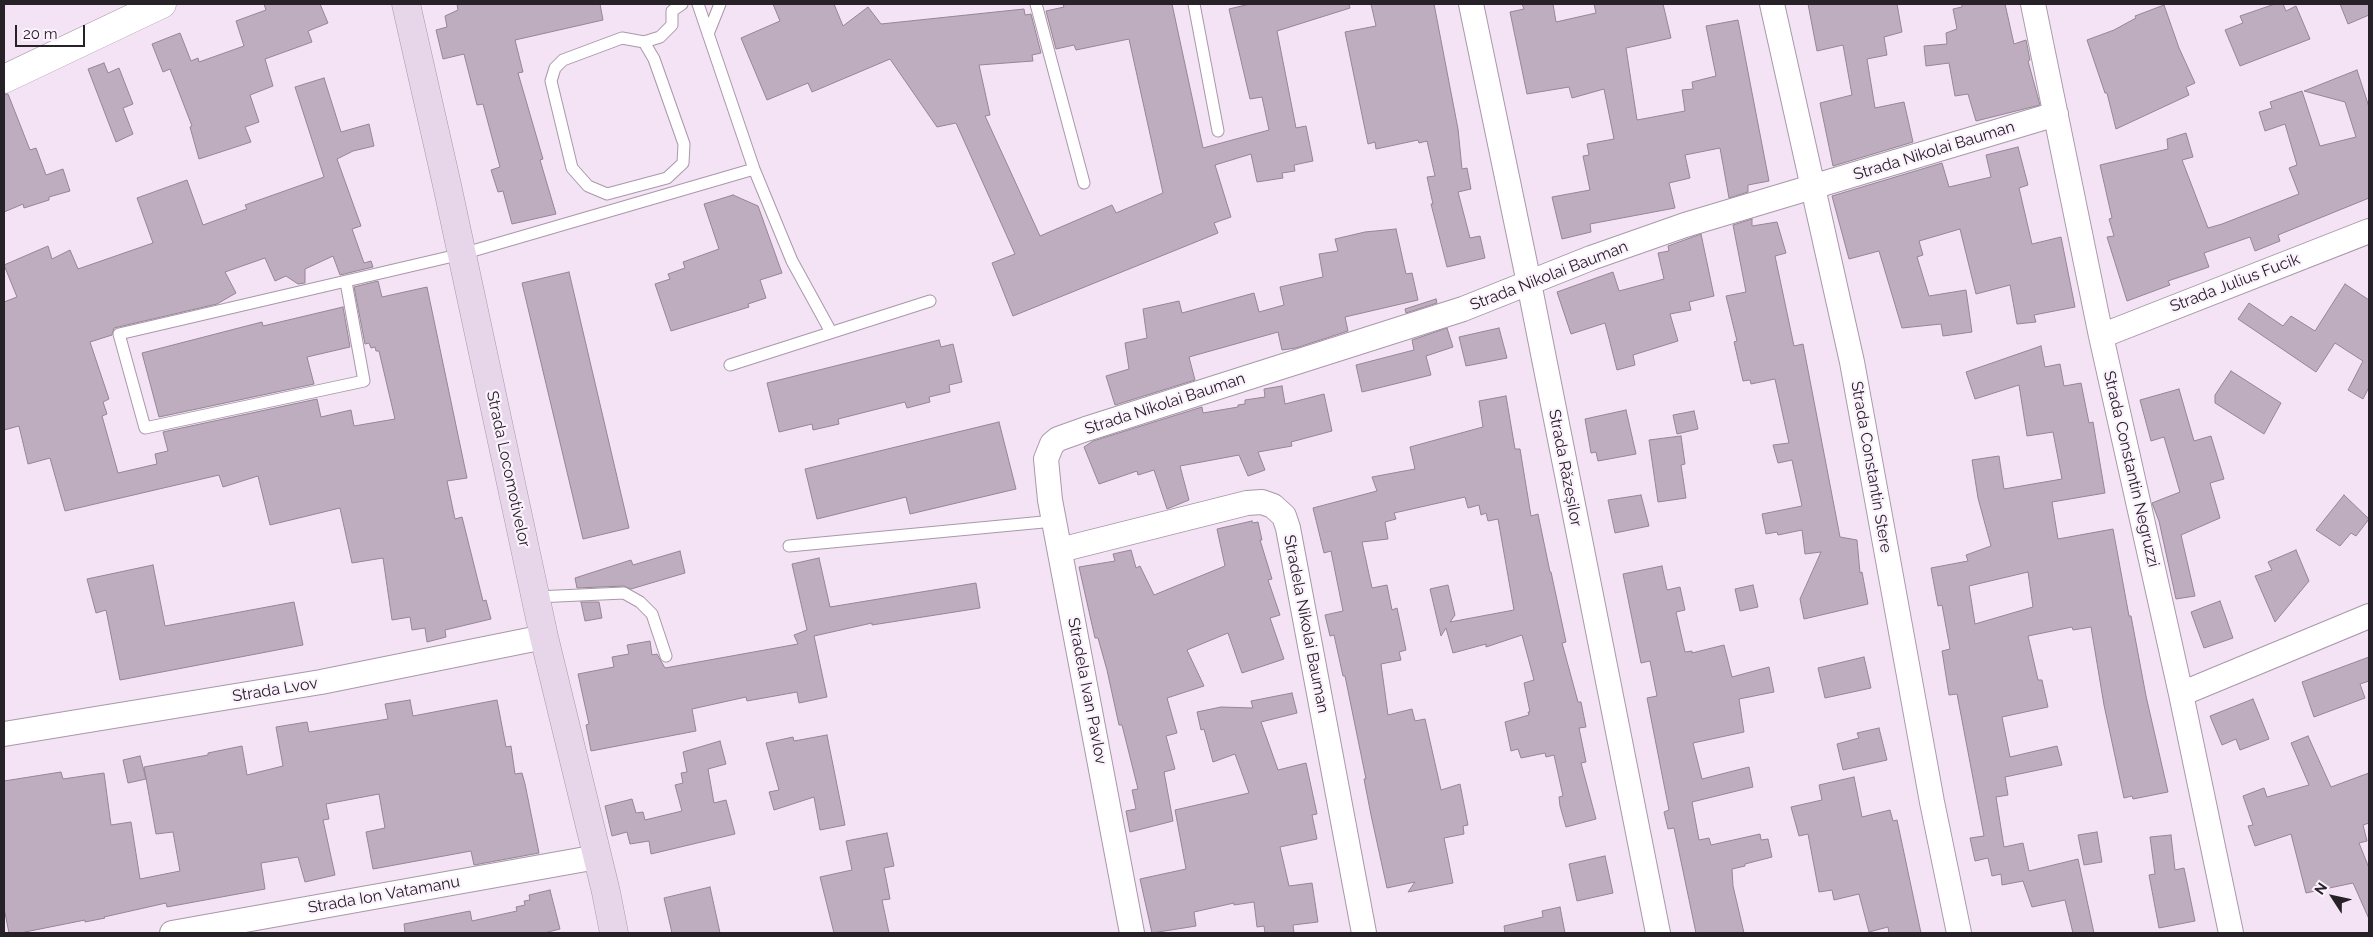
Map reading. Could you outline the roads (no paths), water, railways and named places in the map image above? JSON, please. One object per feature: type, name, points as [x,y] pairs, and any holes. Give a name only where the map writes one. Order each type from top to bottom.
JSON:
[{"type":"main road","name":"Strada Locomotivelor","points":[[406,4],[544,637],[614,933]]},
{"type":"street","points":[[4,79],[162,4]]},
{"type":"street","name":"Strada Răzeșilor","points":[[1471,4],[1529,283],[1658,933]]},
{"type":"street","name":"Strada Constantin Stere","points":[[1772,4],[1852,362],[1930,792],[1959,933]]},
{"type":"street","name":"Strada Constantin Negruzzi","points":[[2033,4],[2101,336],[2181,694],[2230,933]]},
{"type":"street","name":"Strada Nikolai Bauman","points":[[1048,450],[1058,439],[1086,429],[1463,309],[1591,258],[1685,225],[2056,114]]},
{"type":"street","name":"Strada Julius Fucik","points":[[2101,336],[2369,231]]},
{"type":"street","name":"Stradela Ivan Pavlov","points":[[1048,450],[1045,468],[1054,521],[1132,933]]},
{"type":"street","name":"Stradela Nikolai Bauman","points":[[1060,550],[1247,503],[1262,502],[1268,504],[1284,516],[1290,538],[1364,933]]},
{"type":"street","points":[[2181,694],[2369,616]]},
{"type":"street","name":"Strada Lvov","points":[[4,734],[321,682],[544,637]]},
{"type":"street","name":"Strada Ion Vatamanu","points":[[172,933],[597,857]]},
{"type":"lane","points":[[644,42],[654,59],[684,144],[682,163],[667,178],[607,194],[588,186],[572,168],[551,81],[555,68],[563,60],[622,38],[644,42],[660,37],[672,25],[672,11],[682,4]]},
{"type":"lane","points":[[698,4],[754,169],[792,261],[831,332]]},
{"type":"lane","points":[[708,34],[720,4]]},
{"type":"lane","points":[[1036,4],[1084,183]]},
{"type":"lane","points":[[1194,4],[1218,131]]},
{"type":"lane","points":[[346,282],[364,381],[145,428],[119,334],[462,254],[754,169]]},
{"type":"lane","points":[[730,365],[930,301]]},
{"type":"lane","points":[[789,546],[1054,521]]},
{"type":"lane","points":[[536,597],[624,593],[640,602],[652,614],[666,656]]}]
